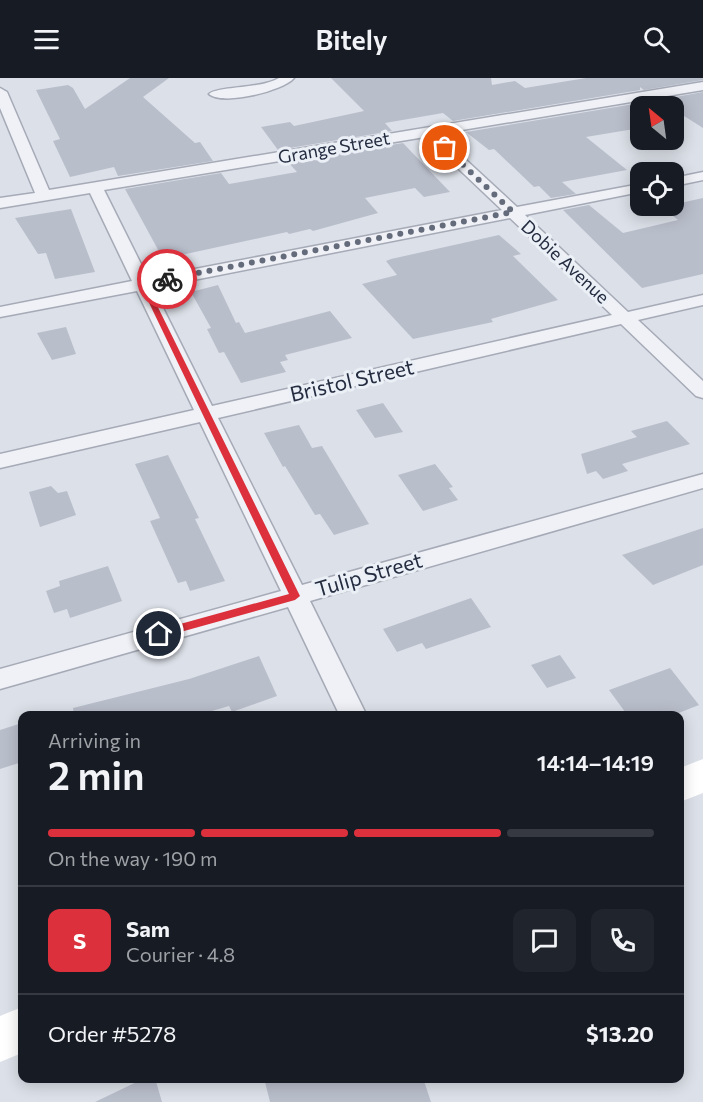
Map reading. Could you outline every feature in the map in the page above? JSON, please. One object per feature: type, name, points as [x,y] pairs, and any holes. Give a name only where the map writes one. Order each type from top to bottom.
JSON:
[{"type":"street","points":[[216,94],[253,92],[276,86],[288,78]]},
{"type":"street","name":"Grange Street","points":[[0,203],[703,86]]},
{"type":"street","points":[[0,92],[44,196]]},
{"type":"street","name":"Dobie Avenue","points":[[428,132],[703,392]]},
{"type":"street","points":[[684,180],[703,176]]},
{"type":"street","points":[[95,188],[352,711]]},
{"type":"street","points":[[0,312],[630,190]]},
{"type":"street","name":"Bristol Street","points":[[0,461],[703,300]]},
{"type":"street","name":"Tulip Street","points":[[0,679],[703,481]]},
{"type":"street","points":[[684,783],[703,776]]},
{"type":"street","points":[[0,1039],[18,1032]]},
{"type":"building","points":[[130,78],[169,78],[143,97],[195,143],[200,142],[213,161],[118,176],[114,167],[70,177],[53,141],[60,139],[36,90],[68,85],[73,88],[85,109]]},
{"type":"building","points":[[331,78],[491,78],[492,85],[515,81],[525,88],[586,78],[703,78],[703,80],[644,90],[640,87],[640,90],[453,121],[443,113],[385,123],[392,131],[278,150],[261,127],[290,122],[294,126],[364,111]]},
{"type":"building","points":[[703,92],[703,128],[684,116],[684,96],[681,96]]},
{"type":"building","points":[[630,105],[630,130],[586,137],[627,170],[562,182],[576,194],[551,198],[539,186],[534,187],[494,149],[489,150],[466,132]]},
{"type":"building","points":[[403,143],[450,192],[424,197],[415,188],[365,198],[378,213],[313,231],[310,229],[289,234],[287,232],[172,257],[162,257],[125,189],[221,173],[229,184],[297,172],[288,162]]},
{"type":"building","points":[[703,198],[703,274],[642,288],[563,210],[589,205],[623,233],[678,220],[673,216],[684,216],[684,202]]},
{"type":"building","points":[[71,209],[95,272],[55,279],[46,253],[38,254],[15,218]]},
{"type":"building","points":[[499,235],[521,254],[513,256],[558,300],[491,319],[493,322],[413,339],[362,284],[397,275],[386,261],[391,259]]},
{"type":"building","points":[[218,285],[236,323],[239,322],[245,333],[330,311],[352,338],[285,355],[288,360],[280,362],[286,372],[241,383],[224,352],[219,353],[207,329],[211,328],[191,292]]},
{"type":"building","points":[[66,327],[76,354],[52,360],[37,333]]},
{"type":"building","points":[[383,403],[403,432],[375,438],[356,410]]},
{"type":"building","points":[[667,421],[690,444],[622,464],[628,471],[603,479],[596,471],[587,474],[581,454],[637,437],[631,431]]},
{"type":"building","points":[[299,425],[312,448],[322,446],[369,524],[334,535],[320,514],[315,515],[285,466],[283,467],[264,433]]},
{"type":"building","points":[[168,455],[199,518],[195,519],[225,581],[190,591],[186,581],[178,583],[150,521],[160,518],[135,464]]},
{"type":"building","points":[[435,464],[453,487],[449,488],[458,500],[423,511],[398,475]]},
{"type":"building","points":[[51,486],[58,493],[67,491],[76,515],[40,527],[29,492]]},
{"type":"building","points":[[703,528],[703,565],[653,585],[622,555]]},
{"type":"building","points":[[108,566],[122,601],[70,618],[67,609],[54,613],[46,591],[60,586],[59,581]]},
{"type":"building","points":[[471,598],[491,627],[426,649],[422,643],[397,652],[383,629]]},
{"type":"building","points":[[560,655],[576,678],[547,688],[531,665]]},
{"type":"building","points":[[259,656],[277,696],[235,711],[232,711],[229,706],[212,711],[73,711],[73,708],[189,679]]},
{"type":"building","points":[[670,668],[699,705],[684,711],[624,711],[609,690]]},
{"type":"building","points":[[18,724],[18,763],[0,769],[0,730]]},
{"type":"building","points":[[135,1083],[156,1083],[162,1102],[95,1102]]},
{"type":"building","points":[[265,1083],[425,1083],[431,1102],[270,1102]]},
{"type":"way so far","points":[[167,279],[513,212],[445,148]]},
{"type":"route","points":[[159,634],[295,596],[143,284],[167,279]]}]
